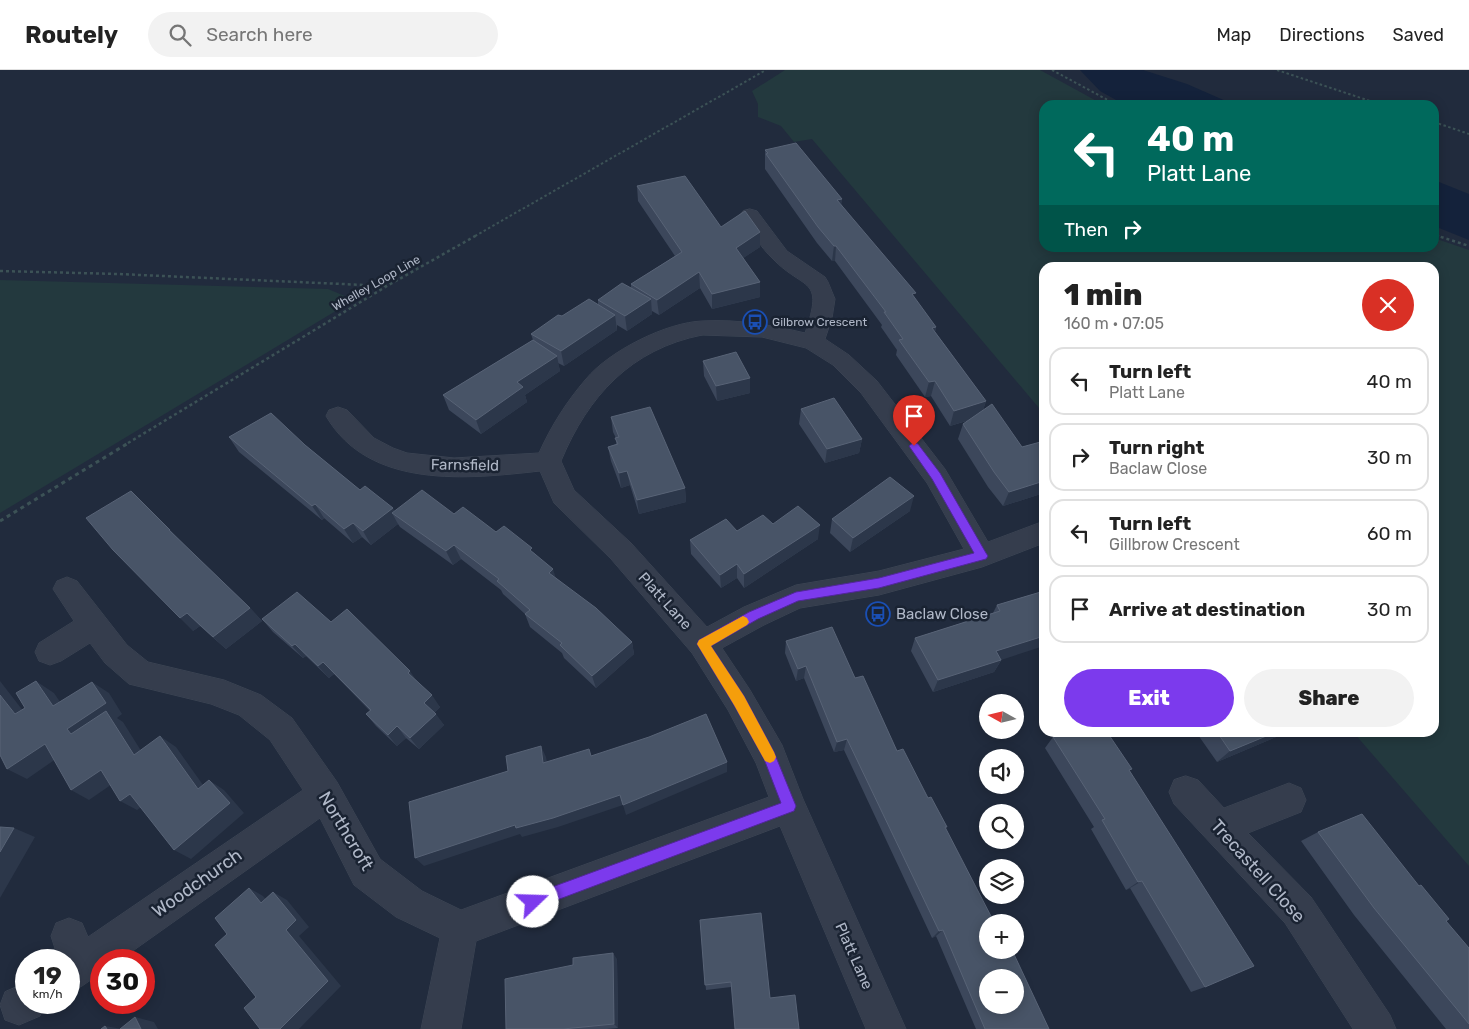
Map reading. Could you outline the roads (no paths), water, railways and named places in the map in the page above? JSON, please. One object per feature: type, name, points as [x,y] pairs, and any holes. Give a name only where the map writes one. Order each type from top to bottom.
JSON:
[{"type":"street","points":[[748,212],[780,255],[818,282],[824,299],[821,318],[813,342]]},
{"type":"street","points":[[548,461],[560,433],[595,383],[624,359],[646,346],[676,333],[702,328],[762,330],[813,342],[841,360],[869,387],[936,476],[982,556]]},
{"type":"street","name":"Farnsfield","points":[[338,416],[364,443],[389,456],[427,466],[458,468],[493,467],[548,461]]},
{"type":"street","name":"Platt Lane","points":[[548,461],[564,496],[581,515],[621,551],[703,644],[739,700],[770,756],[789,806],[886,1029]]},
{"type":"street","points":[[703,644],[754,616],[796,597],[879,583],[982,556],[1039,534]]},
{"type":"street","name":"Northcroft","points":[[67,590],[116,654],[140,674],[213,690],[250,705],[281,729],[325,794],[368,872],[409,904],[460,929]]},
{"type":"street","points":[[50,652],[93,624]]},
{"type":"street","name":"Trecastell Close","points":[[1186,792],[1298,910],[1376,1029]]},
{"type":"street","name":"Woodchurch","points":[[80,953],[325,794]]},
{"type":"street","points":[[1219,827],[1289,800]]},
{"type":"street","points":[[441,1029],[460,929],[789,806]]},
{"type":"water","points":[[1080,70],[1143,70],[1187,84],[1224,100],[1116,100],[1100,91]]},
{"type":"water","points":[[1439,182],[1469,194],[1469,240],[1439,228]]},
{"type":"place","name":"Gilbrow Crescent","points":[[755,322]]},
{"type":"place","name":"Baclaw Close","points":[[878,614]]}]
